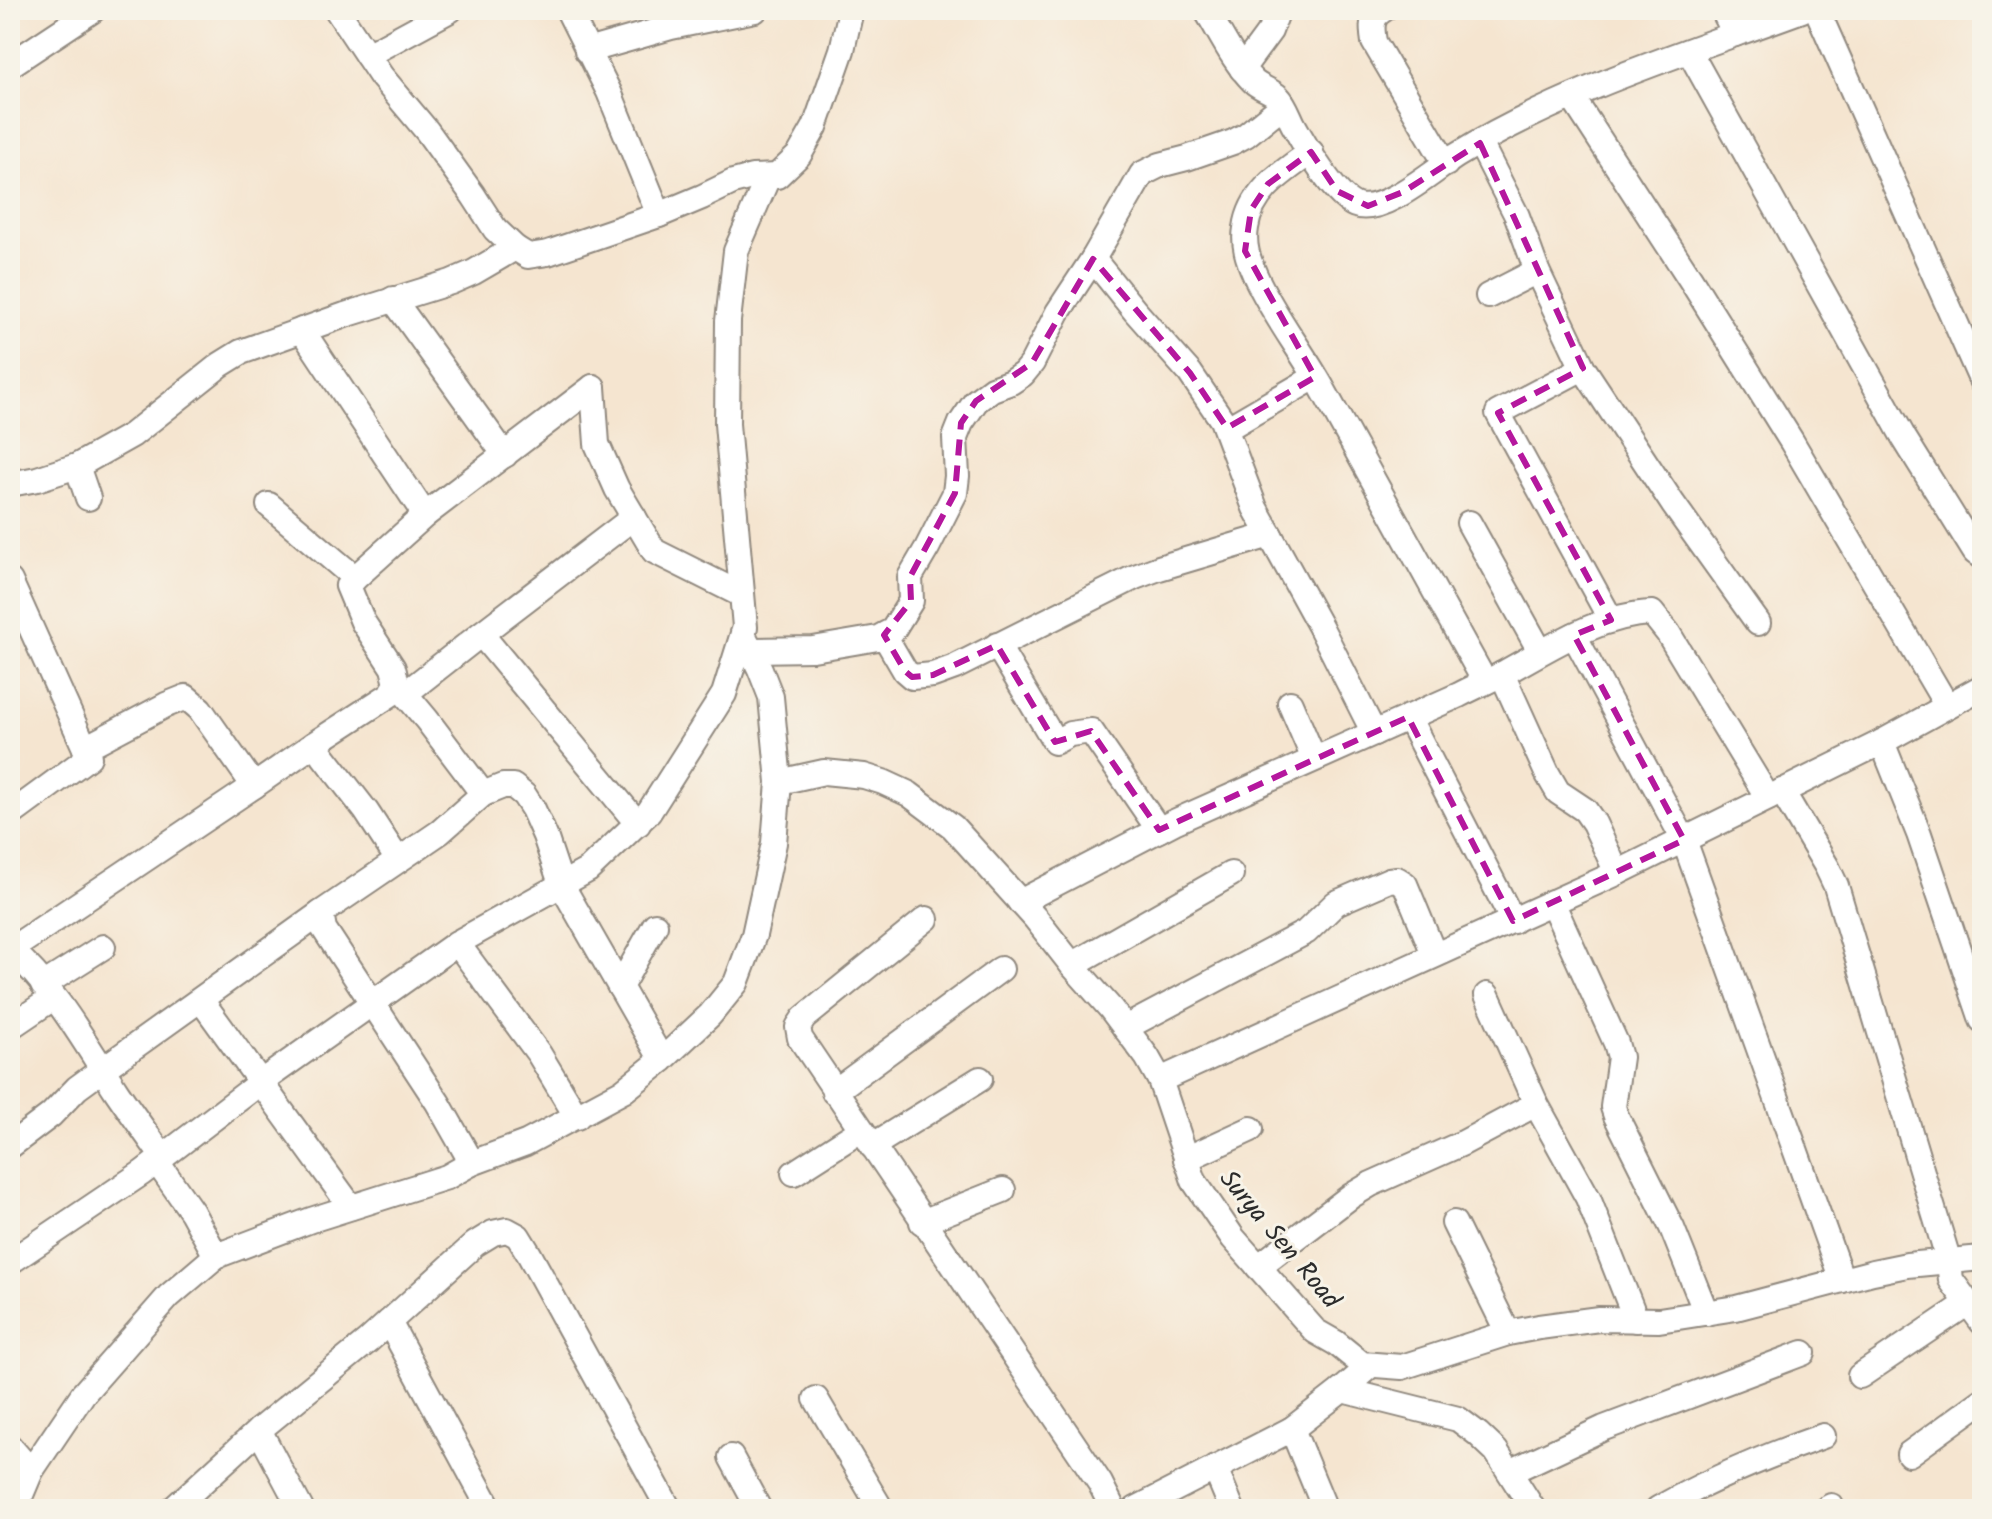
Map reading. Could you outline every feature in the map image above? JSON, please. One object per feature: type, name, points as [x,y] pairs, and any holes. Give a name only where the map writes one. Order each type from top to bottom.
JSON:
[{"type":"street","points":[[10,65],[93,10]]},
{"type":"street","points":[[337,10],[381,76],[427,131],[495,229],[528,256],[548,253],[659,215],[733,182],[777,176],[807,143],[815,127],[842,50],[851,10]]},
{"type":"street","points":[[367,55],[450,10]]},
{"type":"street","points":[[568,10],[609,92],[659,215]]},
{"type":"street","points":[[587,51],[671,27],[755,10]]},
{"type":"street","points":[[1206,10],[1242,69],[1283,105],[1337,191],[1361,206],[1377,204],[1396,196],[1480,143],[1623,74],[1802,10]]},
{"type":"street","points":[[1242,69],[1270,31],[1278,10]]},
{"type":"street","points":[[1383,10],[1371,24],[1374,42],[1446,164]]},
{"type":"street","points":[[1723,10],[1735,34]]},
{"type":"street","points":[[1817,10],[1982,382]]},
{"type":"street","points":[[1689,51],[1904,438],[1975,552],[1982,557]]},
{"type":"street","points":[[1572,97],[1792,442],[1947,706]]},
{"type":"street","points":[[747,642],[813,649],[878,638],[893,630],[911,601],[910,577],[955,493],[955,438],[961,423],[976,401],[992,389],[1023,374],[1032,363],[1058,312],[1142,174],[1160,165],[1233,142],[1283,105]]},
{"type":"street","points":[[1480,143],[1517,216],[1537,271],[1583,368],[1673,504],[1758,623]]},
{"type":"street","points":[[1311,152],[1268,184],[1259,195],[1246,228],[1245,251],[1266,298],[1494,678],[1558,792],[1585,810],[1617,873]]},
{"type":"street","points":[[15,1509],[31,1471],[83,1394],[169,1296],[216,1256],[311,1220],[447,1177],[577,1117],[623,1091],[662,1060],[710,1015],[736,983],[754,935],[774,843],[779,782],[771,697],[747,642],[727,424],[728,321],[736,251],[768,177]]},
{"type":"street","points":[[10,484],[77,466],[132,435],[241,352],[451,282],[515,248]]},
{"type":"street","points":[[1093,259],[1205,392],[1226,429],[1255,508],[1374,733]]},
{"type":"street","points":[[1488,296],[1537,271]]},
{"type":"street","points":[[393,299],[505,455]]},
{"type":"street","points":[[302,330],[425,515]]},
{"type":"street","points":[[1583,368],[1498,413],[1611,620]]},
{"type":"street","points":[[1226,429],[1315,377]]},
{"type":"street","points":[[483,794],[401,689],[393,668],[363,622],[348,586],[425,515],[593,387],[597,444],[617,489],[654,551],[742,595]]},
{"type":"street","points":[[77,466],[88,498]]},
{"type":"street","points":[[269,505],[355,578]]},
{"type":"street","points":[[216,1256],[192,1212],[76,1027],[25,962],[10,950],[481,634],[634,517]]},
{"type":"street","points":[[1469,523],[1540,651]]},
{"type":"street","points":[[884,635],[905,671],[912,677],[933,675],[955,667],[1135,577],[1270,535]]},
{"type":"street","points":[[10,581],[89,757],[10,815]]},
{"type":"street","points":[[1020,902],[1159,830],[1494,678],[1574,635],[1631,614],[1652,613],[1827,867],[1836,886],[1949,1262],[1951,1280],[1975,1312],[1860,1376]]},
{"type":"street","points":[[481,634],[638,824]]},
{"type":"street","points":[[1574,635],[1684,840],[1842,1280]]},
{"type":"street","points":[[10,1262],[160,1160],[261,1082],[457,943],[588,870],[649,812],[724,694],[747,642]]},
{"type":"street","points":[[997,645],[1055,742],[1070,734],[1091,731],[1159,830]]},
{"type":"street","points":[[1160,1080],[1617,873],[1882,742],[1982,687]]},
{"type":"street","points":[[85,748],[186,697],[200,709],[254,786]]},
{"type":"street","points":[[1290,703],[1314,759]]},
{"type":"street","points":[[1408,717],[1513,921]]},
{"type":"street","points":[[1882,742],[1919,834],[1982,1020]]},
{"type":"street","points":[[314,744],[366,811],[398,860]]},
{"type":"street","name":"Surya Sen Road","points":[[779,782],[824,772],[864,776],[909,794],[953,827],[1111,1009],[1147,1057],[1160,1080],[1194,1181],[1233,1238],[1315,1331],[1362,1364],[1371,1365]]},
{"type":"street","points":[[10,1146],[103,1069],[440,832],[483,794],[503,786],[513,786],[533,809],[561,884],[662,1060]]},
{"type":"street","points":[[1072,965],[1231,874]]},
{"type":"street","points":[[1125,1028],[1306,932],[1336,903],[1389,880],[1397,879],[1405,884],[1434,954]]},
{"type":"street","points":[[1552,902],[1616,1043],[1620,1057],[1613,1107],[1616,1116],[1672,1228],[1706,1313]]},
{"type":"street","points":[[321,913],[324,929],[438,1103],[472,1163]]},
{"type":"street","points":[[926,919],[804,1018],[798,1027],[800,1038],[1100,1483],[1113,1509]]},
{"type":"street","points":[[620,987],[655,925]]},
{"type":"street","points":[[457,943],[539,1054],[577,1117]]},
{"type":"street","points":[[10,1027],[103,947]]},
{"type":"street","points":[[834,1092],[1001,969]]},
{"type":"street","points":[[1487,995],[1536,1104],[1588,1198],[1636,1320]]},
{"type":"street","points":[[201,1000],[351,1207]]},
{"type":"street","points":[[794,1173],[980,1079]]},
{"type":"street","points":[[1258,1267],[1371,1184],[1463,1143],[1536,1104]]},
{"type":"street","points":[[1186,1159],[1251,1129]]},
{"type":"street","points":[[922,1222],[1003,1190]]},
{"type":"street","points":[[1454,1223],[1508,1333]]},
{"type":"street","points":[[173,1509],[259,1430],[389,1322],[475,1244],[493,1233],[507,1230],[518,1236],[669,1509]]},
{"type":"street","points":[[1146,1507],[1292,1429],[1371,1365],[1402,1367],[1508,1333],[1599,1319],[1659,1320],[1706,1313],[1907,1265],[1982,1258]]},
{"type":"street","points":[[389,1322],[490,1509]]},
{"type":"street","points":[[1510,1472],[1604,1428],[1803,1353]]},
{"type":"street","points":[[1342,1390],[1458,1419],[1496,1451],[1533,1509]]},
{"type":"street","points":[[816,1399],[881,1509]]},
{"type":"street","points":[[1909,1454],[1982,1401]]},
{"type":"street","points":[[1292,1429],[1325,1509]]},
{"type":"street","points":[[259,1430],[301,1509]]},
{"type":"street","points":[[1658,1509],[1764,1457],[1823,1436]]},
{"type":"street","points":[[10,1447],[31,1471]]},
{"type":"street","points":[[731,1457],[759,1509]]},
{"type":"street","points":[[1215,1468],[1232,1509]]},
{"type":"highlighted area","points":[[1480,143],[1583,368],[1498,413],[1611,620],[1574,635],[1684,840],[1513,921],[1408,717],[1159,830],[1091,731],[1055,742],[997,645],[933,675],[912,677],[905,671],[884,635],[911,601],[910,577],[955,493],[961,423],[976,401],[1032,363],[1093,259],[1190,373],[1227,428],[1315,377],[1245,251],[1251,210],[1268,184],[1311,152],[1337,191],[1368,206],[1403,192]]}]
